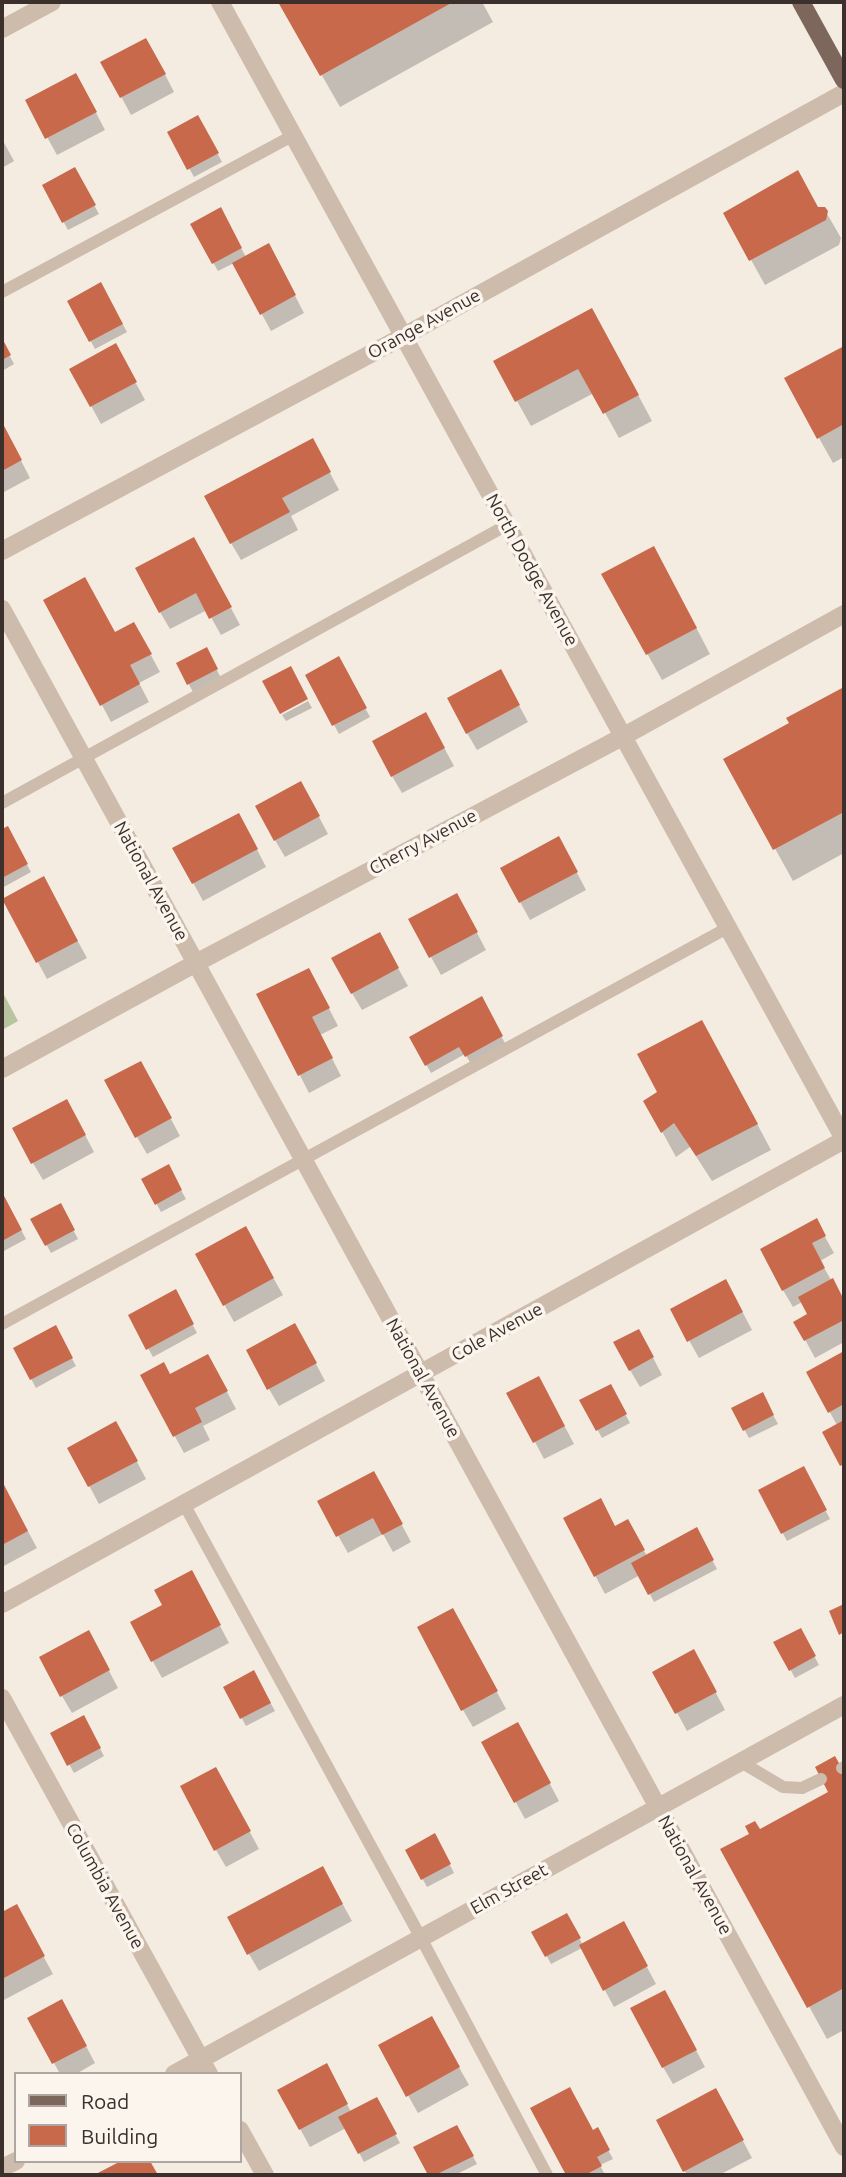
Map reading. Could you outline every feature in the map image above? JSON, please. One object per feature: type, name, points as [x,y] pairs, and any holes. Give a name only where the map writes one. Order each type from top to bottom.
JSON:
[{"type":"main road","points":[[801,2],[844,80]]},
{"type":"street","points":[[2,29],[52,2]]},
{"type":"street","name":"North Dodge Avenue","points":[[220,2],[844,1140]]},
{"type":"street","name":"Orange Avenue","points":[[2,551],[404,336],[844,93]]},
{"type":"street","name":"National Avenue","points":[[2,609],[844,2147]]},
{"type":"street","name":"Cherry Avenue","points":[[2,1069],[196,962],[624,736],[844,614]]},
{"type":"street","name":"Cole Avenue","points":[[2,1604],[844,1140]]},
{"type":"street","name":"Columbia Avenue","points":[[2,1698],[205,2066]]},
{"type":"street","name":"Elm Street","points":[[182,2072],[205,2066],[421,1938],[844,1705]]},
{"type":"street","points":[[242,2134],[265,2175]]},
{"type":"lane","points":[[2,292],[293,135]]},
{"type":"lane","points":[[2,803],[508,526]]},
{"type":"lane","points":[[2,1324],[729,927]]},
{"type":"lane","points":[[184,1504],[547,2175]]},
{"type":"lane","points":[[741,1762],[783,1787],[802,1788],[821,1779]]},
{"type":"green space","points":[[2,991],[18,1021],[2,1030]]},
{"type":"building","points":[[278,2],[453,2],[320,76]]},
{"type":"building","points":[[146,38],[166,74],[120,98],[100,62]]},
{"type":"building","points":[[76,73],[97,112],[45,139],[25,100]]},
{"type":"building","points":[[198,115],[219,153],[187,170],[167,132]]},
{"type":"building","points":[[75,167],[96,205],[62,223],[42,185]]},
{"type":"building","points":[[798,170],[818,207],[825,207],[828,211],[826,220],[749,261],[723,213]]},
{"type":"building","points":[[221,207],[242,248],[212,264],[190,224]]},
{"type":"building","points":[[269,243],[296,295],[260,315],[232,263]]},
{"type":"building","points":[[101,282],[123,324],[89,342],[67,301]]},
{"type":"building","points":[[592,308],[639,395],[603,414],[578,369],[515,402],[493,361]]},
{"type":"building","points":[[2,338],[11,355],[2,360]]},
{"type":"building","points":[[116,343],[137,382],[90,407],[69,369]]},
{"type":"building","points":[[844,346],[844,424],[817,439],[784,378]]},
{"type":"building","points":[[2,422],[22,460],[2,471]]},
{"type":"building","points":[[313,438],[331,472],[282,498],[290,512],[230,544],[204,496]]},
{"type":"building","points":[[194,537],[232,607],[209,619],[196,593],[159,613],[135,568]]},
{"type":"building","points":[[654,546],[697,628],[646,655],[601,574]]},
{"type":"building","points":[[85,577],[115,632],[134,622],[152,654],[130,665],[140,684],[100,706],[43,600]]},
{"type":"building","points":[[207,647],[218,669],[187,685],[176,663]]},
{"type":"building","points":[[339,656],[367,708],[332,726],[305,675]]},
{"type":"building","points":[[291,666],[308,699],[280,714],[262,681]]},
{"type":"building","points":[[501,669],[520,705],[466,734],[447,698]]},
{"type":"building","points":[[844,687],[844,812],[773,850],[723,759],[789,723],[786,718]]},
{"type":"building","points":[[426,712],[445,748],[391,777],[372,741]]},
{"type":"building","points":[[301,781],[320,816],[274,841],[255,806]]},
{"type":"building","points":[[239,813],[258,849],[192,884],[172,848]]},
{"type":"building","points":[[8,826],[28,864],[2,878],[2,829]]},
{"type":"building","points":[[559,836],[578,872],[519,903],[500,868]]},
{"type":"building","points":[[44,876],[78,941],[36,963],[2,899]]},
{"type":"building","points":[[457,893],[478,932],[429,958],[408,919]]},
{"type":"building","points":[[380,932],[399,968],[351,994],[331,958]]},
{"type":"building","points":[[309,968],[330,1008],[312,1017],[333,1058],[298,1076],[256,994]]},
{"type":"building","points":[[482,996],[503,1036],[465,1057],[459,1047],[425,1066],[409,1037]]},
{"type":"building","points":[[702,1020],[758,1124],[696,1156],[674,1123],[661,1133],[643,1101],[657,1092],[637,1054]]},
{"type":"building","points":[[141,1061],[172,1118],[135,1138],[104,1080]]},
{"type":"building","points":[[67,1099],[86,1135],[31,1164],[12,1128]]},
{"type":"building","points":[[169,1164],[182,1190],[155,1205],[141,1179]]},
{"type":"building","points":[[2,1192],[22,1230],[2,1241]]},
{"type":"building","points":[[61,1203],[75,1230],[45,1246],[30,1219]]},
{"type":"building","points":[[817,1218],[826,1236],[812,1243],[825,1268],[782,1291],[760,1249]]},
{"type":"building","points":[[246,1226],[274,1278],[223,1306],[195,1254]]},
{"type":"building","points":[[833,1278],[844,1300],[844,1320],[804,1341],[793,1322],[807,1314],[798,1297]]},
{"type":"building","points":[[726,1279],[743,1312],[687,1342],[670,1309]]},
{"type":"building","points":[[176,1289],[194,1324],[146,1350],[128,1315]]},
{"type":"building","points":[[295,1323],[317,1363],[267,1390],[246,1350]]},
{"type":"building","points":[[56,1325],[73,1358],[30,1380],[13,1348]]},
{"type":"building","points":[[639,1329],[654,1357],[629,1371],[613,1342]]},
{"type":"building","points":[[844,1351],[844,1404],[828,1413],[806,1372]]},
{"type":"building","points":[[208,1354],[228,1391],[195,1408],[202,1422],[173,1437],[140,1375],[164,1362],[170,1374]]},
{"type":"building","points":[[539,1376],[565,1426],[533,1443],[506,1393]]},
{"type":"building","points":[[611,1384],[627,1414],[596,1431],[579,1400]]},
{"type":"building","points":[[763,1392],[774,1415],[743,1431],[731,1408]]},
{"type":"building","points":[[844,1420],[844,1464],[840,1466],[822,1432]]},
{"type":"building","points":[[116,1421],[138,1461],[88,1487],[67,1448]]},
{"type":"building","points":[[804,1466],[827,1510],[781,1534],[758,1490]]},
{"type":"building","points":[[374,1471],[403,1524],[382,1535],[373,1518],[336,1537],[317,1501]]},
{"type":"building","points":[[2,1481],[28,1531],[2,1545]]},
{"type":"building","points":[[601,1498],[615,1526],[628,1519],[645,1550],[594,1577],[563,1518]]},
{"type":"building","points":[[697,1527],[714,1560],[648,1595],[631,1563]]},
{"type":"building","points":[[192,1570],[221,1625],[151,1662],[130,1622],[162,1605],[154,1590]]},
{"type":"building","points":[[844,1604],[844,1632],[839,1635],[829,1611]]},
{"type":"building","points":[[453,1608],[498,1691],[461,1711],[417,1627]]},
{"type":"building","points":[[801,1628],[816,1656],[789,1671],[773,1642]]},
{"type":"building","points":[[89,1630],[110,1670],[60,1697],[39,1657]]},
{"type":"building","points":[[694,1649],[717,1692],[675,1714],[652,1672]]},
{"type":"building","points":[[254,1670],[271,1703],[240,1719],[223,1687]]},
{"type":"building","points":[[84,1715],[101,1748],[67,1766],[50,1733]]},
{"type":"building","points":[[518,1722],[551,1783],[514,1803],[481,1742]]},
{"type":"building","points":[[835,1756],[844,1772],[844,1988],[807,2008],[720,1849],[749,1834],[745,1826],[755,1821],[760,1829],[828,1792],[815,1767]]},
{"type":"building","points":[[216,1767],[251,1831],[214,1851],[180,1786]]},
{"type":"building","points":[[435,1833],[451,1864],[421,1880],[405,1850]]},
{"type":"building","points":[[323,1866],[343,1904],[247,1955],[227,1917]]},
{"type":"building","points":[[17,1904],[45,1956],[2,1979],[2,1912]]},
{"type":"building","points":[[567,1913],[581,1938],[545,1957],[531,1932]]},
{"type":"building","points":[[624,1921],[648,1966],[603,1991],[579,1945]]},
{"type":"building","points":[[665,1990],[697,2050],[662,2068],[630,2008]]},
{"type":"building","points":[[62,1999],[87,2046],[52,2064],[27,2018]]},
{"type":"building","points":[[432,2016],[460,2067],[406,2097],[378,2045]]},
{"type":"building","points":[[327,2063],[348,2104],[299,2130],[277,2090]]},
{"type":"building","points":[[570,2087],[593,2130],[598,2127],[610,2150],[597,2157],[602,2166],[585,2175],[566,2175],[530,2108]]},
{"type":"building","points":[[716,2088],[744,2140],[683,2172],[656,2120]]},
{"type":"building","points":[[377,2097],[397,2134],[358,2154],[338,2117]]},
{"type":"building","points":[[457,2125],[474,2156],[435,2175],[428,2175],[413,2147]]},
{"type":"building","points":[[117,2163],[151,2163],[158,2175],[94,2175]]}]
